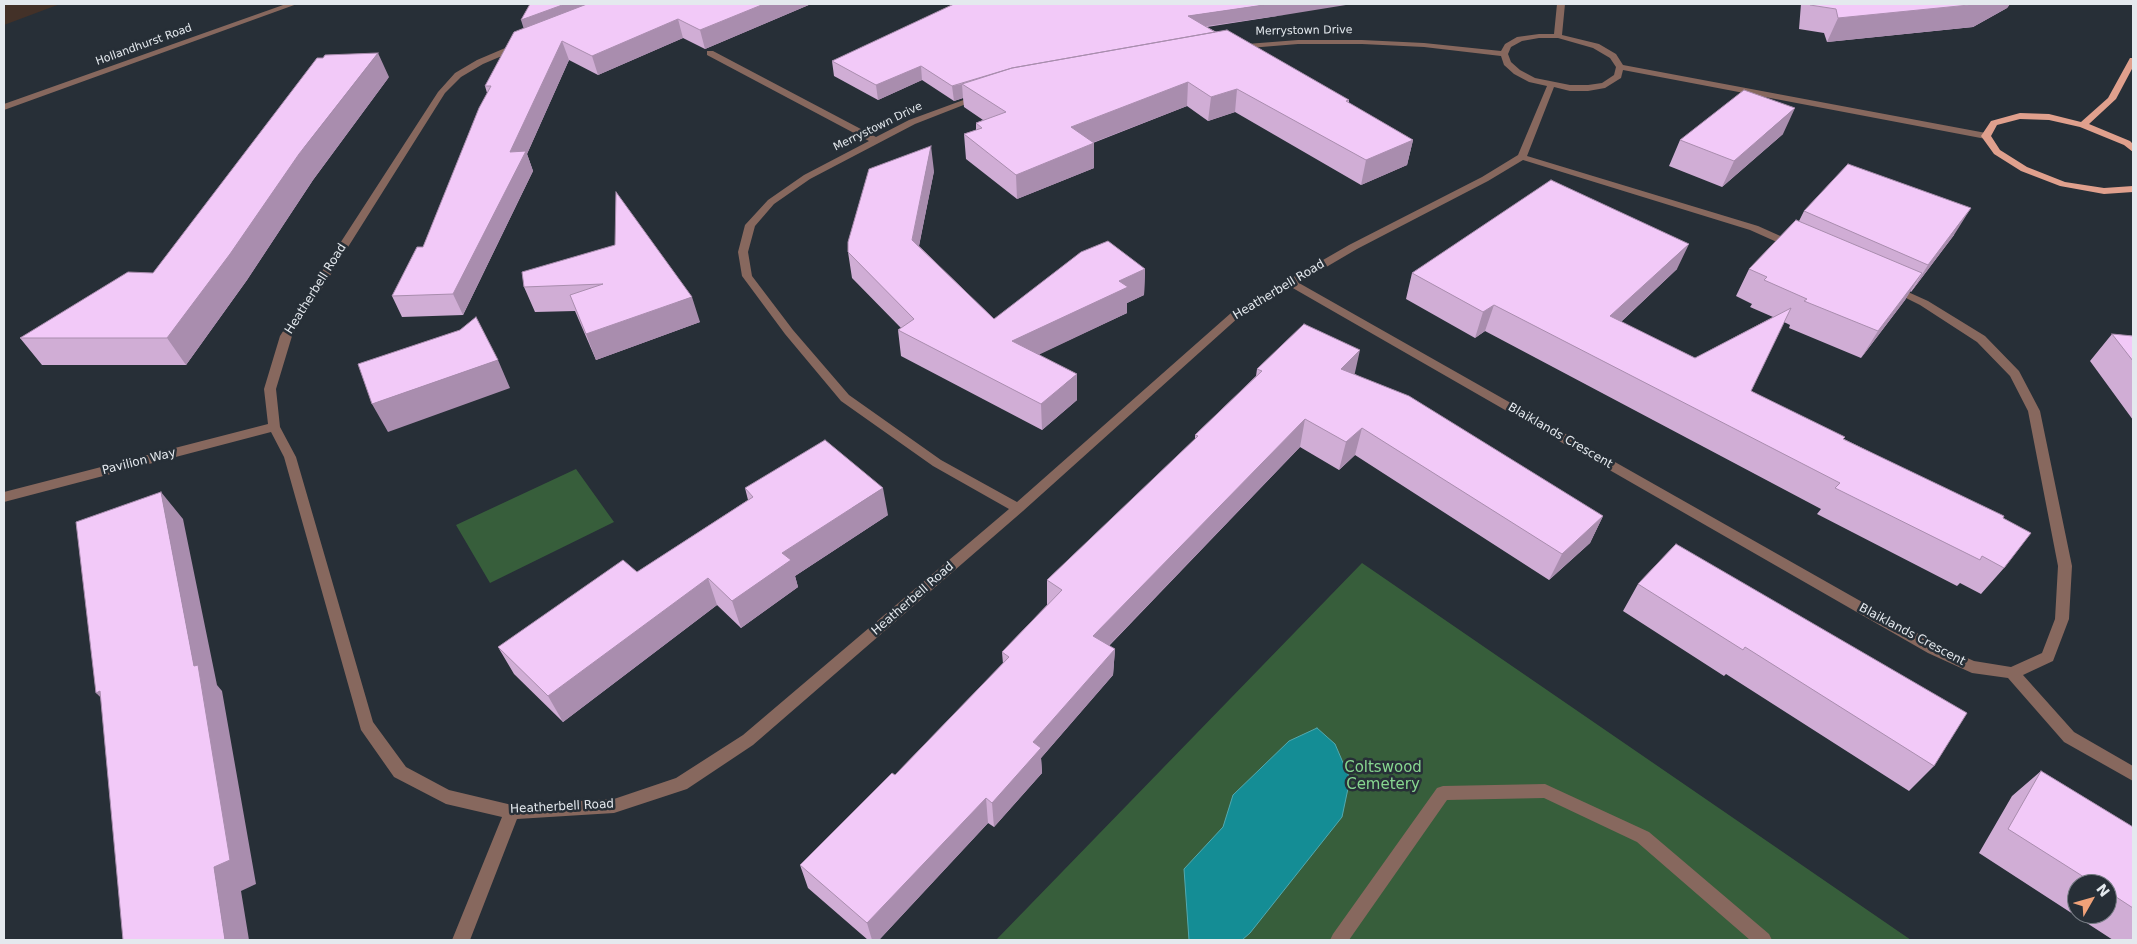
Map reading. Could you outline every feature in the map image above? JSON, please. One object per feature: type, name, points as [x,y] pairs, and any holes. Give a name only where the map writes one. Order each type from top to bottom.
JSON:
[{"type":"main road","points":[[2084,125],[2112,99],[2133,60]]},
{"type":"main road","points":[[2133,148],[2127,143],[2084,125],[2049,117],[2020,116],[1994,123],[1986,136],[1997,152],[2024,169],[2063,184],[2104,191],[2133,189]]},
{"type":"street","name":"Hollandhurst Road","points":[[4,107],[292,4]]},
{"type":"street","points":[[1558,36],[1561,4]]},
{"type":"street","points":[[1558,36],[1596,46],[1613,56],[1620,67],[1618,76],[1605,85],[1588,88],[1550,85],[1532,80],[1517,72],[1507,63],[1504,54],[1508,46],[1520,39],[1558,36]]},
{"type":"street","name":"Heatherbell Road","points":[[536,39],[480,62],[458,75],[442,92],[286,336],[270,389],[274,428],[290,457],[366,725],[400,772],[446,797],[512,812],[614,806],[681,784],[748,740],[1018,508],[1235,315],[1353,247],[1522,157]]},
{"type":"street","name":"Merrystown Drive","points":[[1227,48],[1298,42],[1362,42],[1424,45],[1504,54]]},
{"type":"street","points":[[710,52],[876,140]]},
{"type":"street","points":[[1620,67],[1986,136]]},
{"type":"street","points":[[1550,85],[1522,157],[1754,228],[1808,252]]},
{"type":"street","name":"Merrystown Drive","points":[[992,93],[912,122],[807,177],[766,208],[750,225],[743,252],[747,276],[789,332],[845,398],[937,463],[1018,508]]},
{"type":"street","name":"Blaiklands Crescent","points":[[1290,282],[1933,649],[1972,667],[2012,673]]},
{"type":"street","points":[[1879,283],[1924,303],[1981,339],[2015,374],[2034,411],[2065,566],[2062,619],[2048,656],[2012,673],[2069,737],[2133,774]]},
{"type":"street","name":"Pavilion Way","points":[[4,497],[274,428]]},
{"type":"street","points":[[1339,940],[1443,793],[1545,791],[1643,837],[1763,940]]},
{"type":"street","points":[[462,940],[475,901],[512,812]]},
{"type":"shaded area","points":[[4,4],[60,4],[4,25]]},
{"type":"green space","points":[[576,469],[614,522],[490,583],[456,525]]},
{"type":"green space","name":"Coltswood Cemetery","points":[[1362,563],[1911,940],[996,940]]},
{"type":"water","points":[[1317,728],[1335,744],[1350,779],[1342,817],[1250,933],[1242,940],[1189,940],[1184,869],[1223,827],[1233,795],[1289,741]]},
{"type":"building","points":[[530,4],[565,4],[521,20]]},
{"type":"building","points":[[587,4],[764,4],[700,30],[678,19],[592,56],[562,41],[510,152],[526,151],[453,294],[392,296],[417,247],[423,247],[479,108],[491,86],[485,86],[514,32]]},
{"type":"building","points":[[954,4],[1271,4],[1188,16],[1215,32],[1012,68],[952,86],[921,66],[876,85],[832,61]]},
{"type":"building","points":[[1811,4],[1979,4],[1838,18],[1836,9]]},
{"type":"building","points":[[1227,30],[1349,100],[1346,101],[1413,140],[1366,160],[1237,89],[1211,97],[1188,82],[1071,127],[1094,143],[1016,175],[964,134],[982,128],[976,123],[1006,112],[962,84],[1012,68]]},
{"type":"building","points":[[378,53],[299,154],[230,254],[167,338],[20,338],[128,272],[153,273],[317,58],[323,58],[325,55]]},
{"type":"building","points":[[1744,90],[1795,108],[1734,161],[1680,140]]},
{"type":"building","points":[[931,146],[912,240],[994,319],[1081,252],[1108,241],[1145,269],[1119,281],[1128,287],[1012,341],[1077,374],[1041,404],[898,330],[914,319],[848,252],[848,242],[869,169]]},
{"type":"building","points":[[1848,164],[1971,208],[1928,265],[1804,211]]},
{"type":"building","points":[[1551,180],[1689,244],[1610,316],[1695,358],[1791,308],[1751,391],[1845,437],[1843,439],[2004,516],[2003,518],[2031,533],[2004,568],[1982,556],[1980,560],[1835,488],[1840,483],[1494,305],[1483,312],[1412,273]]},
{"type":"building","points":[[616,192],[692,297],[586,334],[570,295],[603,284],[524,287],[522,272],[615,245]]},
{"type":"building","points":[[1796,220],[1922,273],[1878,331],[1804,301],[1807,299],[1764,280],[1767,277],[1749,269]]},
{"type":"building","points":[[476,317],[498,360],[372,404],[358,364],[460,330]]},
{"type":"building","points":[[1304,324],[1360,350],[1341,369],[1409,396],[1603,516],[1562,554],[1362,428],[1346,442],[1305,419],[1093,636],[1115,649],[1033,742],[1041,748],[992,803],[986,798],[867,923],[800,865],[892,773],[895,775],[1009,657],[1002,652],[1062,590],[1047,580],[1198,436],[1195,435],[1262,371],[1257,369]]},
{"type":"building","points":[[2112,334],[2133,336],[2133,361]]},
{"type":"building","points":[[825,440],[883,488],[782,553],[791,560],[732,601],[708,578],[548,696],[498,647],[623,560],[637,572],[753,497],[745,488]]},
{"type":"building","points":[[161,492],[194,666],[198,665],[230,860],[214,867],[225,940],[123,940],[100,691],[96,693],[76,522]]},
{"type":"building","points":[[1676,544],[1967,713],[1934,766],[1745,647],[1743,650],[1638,584]]},
{"type":"building","points":[[2041,771],[2133,827],[2133,908],[2117,898],[2117,874],[2079,874],[2008,829]]}]
